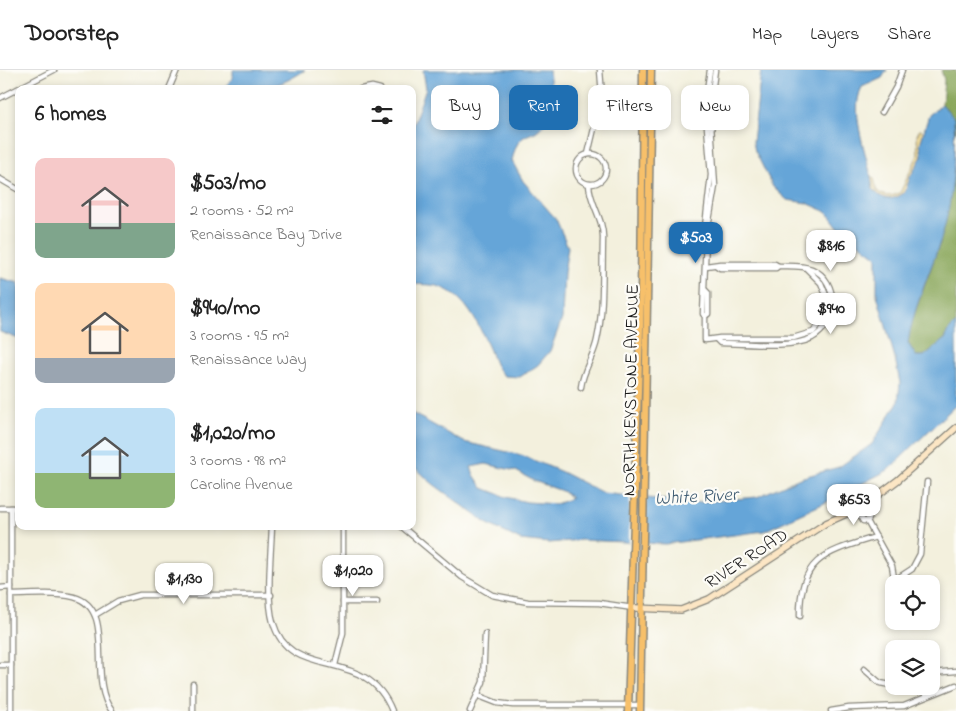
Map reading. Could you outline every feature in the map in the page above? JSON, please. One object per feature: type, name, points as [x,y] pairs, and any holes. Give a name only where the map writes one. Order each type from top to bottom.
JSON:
[{"type":"main road","name":"NORTH KEYSTONE AVENUE","points":[[628,708],[641,555],[643,70]]},
{"type":"main road","name":"NORTH KEYSTONE AVENUE","points":[[640,708],[633,554],[641,418],[651,70]]},
{"type":"street","points":[[25,85],[54,70]]},
{"type":"street","points":[[171,85],[177,70]]},
{"type":"street","points":[[581,387],[582,376],[594,350],[598,333],[603,239],[602,224],[589,184],[579,178],[576,169],[579,161],[588,154],[602,95],[600,70]]},
{"type":"street","points":[[706,238],[704,234],[711,170],[705,103],[710,70]]},
{"type":"street","points":[[706,266],[717,266],[720,268],[809,267],[815,270],[826,281],[831,292],[825,326],[808,339],[785,343],[720,343],[717,340],[705,340],[703,293],[705,290],[706,238],[715,186],[710,108],[715,70]]},
{"type":"street","points":[[882,112],[896,87],[902,70]]},
{"type":"street","points":[[0,98],[15,90]]},
{"type":"street","points":[[588,154],[601,158],[606,169],[601,180],[589,184]]},
{"type":"street","points":[[0,179],[15,188]]},
{"type":"street","name":"RIVER ROAD","points":[[636,608],[676,610],[701,604],[826,523],[856,510],[898,480],[956,428]]},
{"type":"street","points":[[904,575],[912,569],[920,554],[927,482]]},
{"type":"street","points":[[863,505],[869,519],[867,521],[892,566],[894,575]]},
{"type":"street","points":[[0,508],[15,508]]},
{"type":"street","points":[[11,508],[11,711]]},
{"type":"street","points":[[856,510],[863,521],[867,521]]},
{"type":"street","points":[[272,530],[271,595],[274,625],[286,645],[303,658],[354,671],[370,681],[385,697],[392,711]]},
{"type":"street","points":[[335,665],[343,633],[343,530]]},
{"type":"street","points":[[407,530],[462,578],[492,595],[528,602],[599,603],[636,608]]},
{"type":"street","points":[[800,616],[802,585],[814,563],[832,551],[876,537]]},
{"type":"street","points":[[0,588],[11,588]]},
{"type":"street","points":[[11,595],[72,597],[86,604],[95,615],[99,628],[100,684],[104,698],[112,711]]},
{"type":"street","points":[[95,615],[118,601],[140,595],[271,595]]},
{"type":"street","points":[[343,602],[376,602]]},
{"type":"street","points":[[470,711],[478,696],[485,670],[486,634]]},
{"type":"street","points":[[0,665],[11,665]]},
{"type":"street","points":[[864,669],[880,683],[885,684]]},
{"type":"street","points":[[940,672],[956,671]]},
{"type":"street","points":[[193,684],[193,711]]},
{"type":"street","points":[[940,691],[956,685]]},
{"type":"street","points":[[831,711],[854,708],[905,708],[928,695]]},
{"type":"street","points":[[478,696],[497,703],[514,705],[640,708]]},
{"type":"green space","points":[[941,70],[956,70],[956,132],[954,118],[942,104],[944,80]]},
{"type":"green space","points":[[956,167],[956,323],[947,332],[946,338],[924,356],[916,356],[908,343],[910,326],[940,243]]},
{"type":"sand","points":[[920,129],[925,134],[920,163],[917,173],[907,190],[892,200],[874,195],[867,172],[874,179],[877,191],[880,193],[888,196],[900,193],[918,155],[917,135]]},
{"type":"water","points":[[233,70],[305,70],[275,85],[227,85],[233,78]]},
{"type":"water","points":[[423,70],[549,70],[551,85],[509,85],[509,130],[538,130],[521,139],[512,161],[523,181],[556,219],[568,247],[564,273],[562,319],[550,351],[538,365],[520,377],[504,376],[500,372],[470,311],[457,297],[437,286],[416,284],[416,116],[426,88]]},
{"type":"water","points":[[761,70],[887,70],[882,78],[862,87],[858,98],[857,110],[873,189],[884,198],[897,197],[905,192],[910,177],[922,156],[920,144],[929,115],[942,104],[954,118],[954,166],[948,214],[917,306],[908,343],[916,356],[924,356],[946,338],[947,332],[956,323],[956,405],[888,470],[833,499],[764,531],[665,544],[581,540],[549,543],[520,540],[488,524],[433,484],[416,469],[416,415],[464,442],[521,455],[562,472],[603,493],[692,503],[757,497],[800,478],[839,467],[872,444],[898,402],[900,383],[877,295],[877,257],[838,227],[827,212],[807,203],[787,200],[773,187],[755,151],[753,142]],"holes":[[[486,464],[516,471],[534,481],[562,491],[572,498],[556,504],[527,502],[506,497],[483,488],[471,467]]]},
{"type":"water","points":[[0,278],[15,282],[15,338],[0,332]]},
{"type":"pier","points":[[630,494],[646,496],[645,546],[629,546]]},
{"type":"water label","name":"White River","points":[[696,495]]}]
